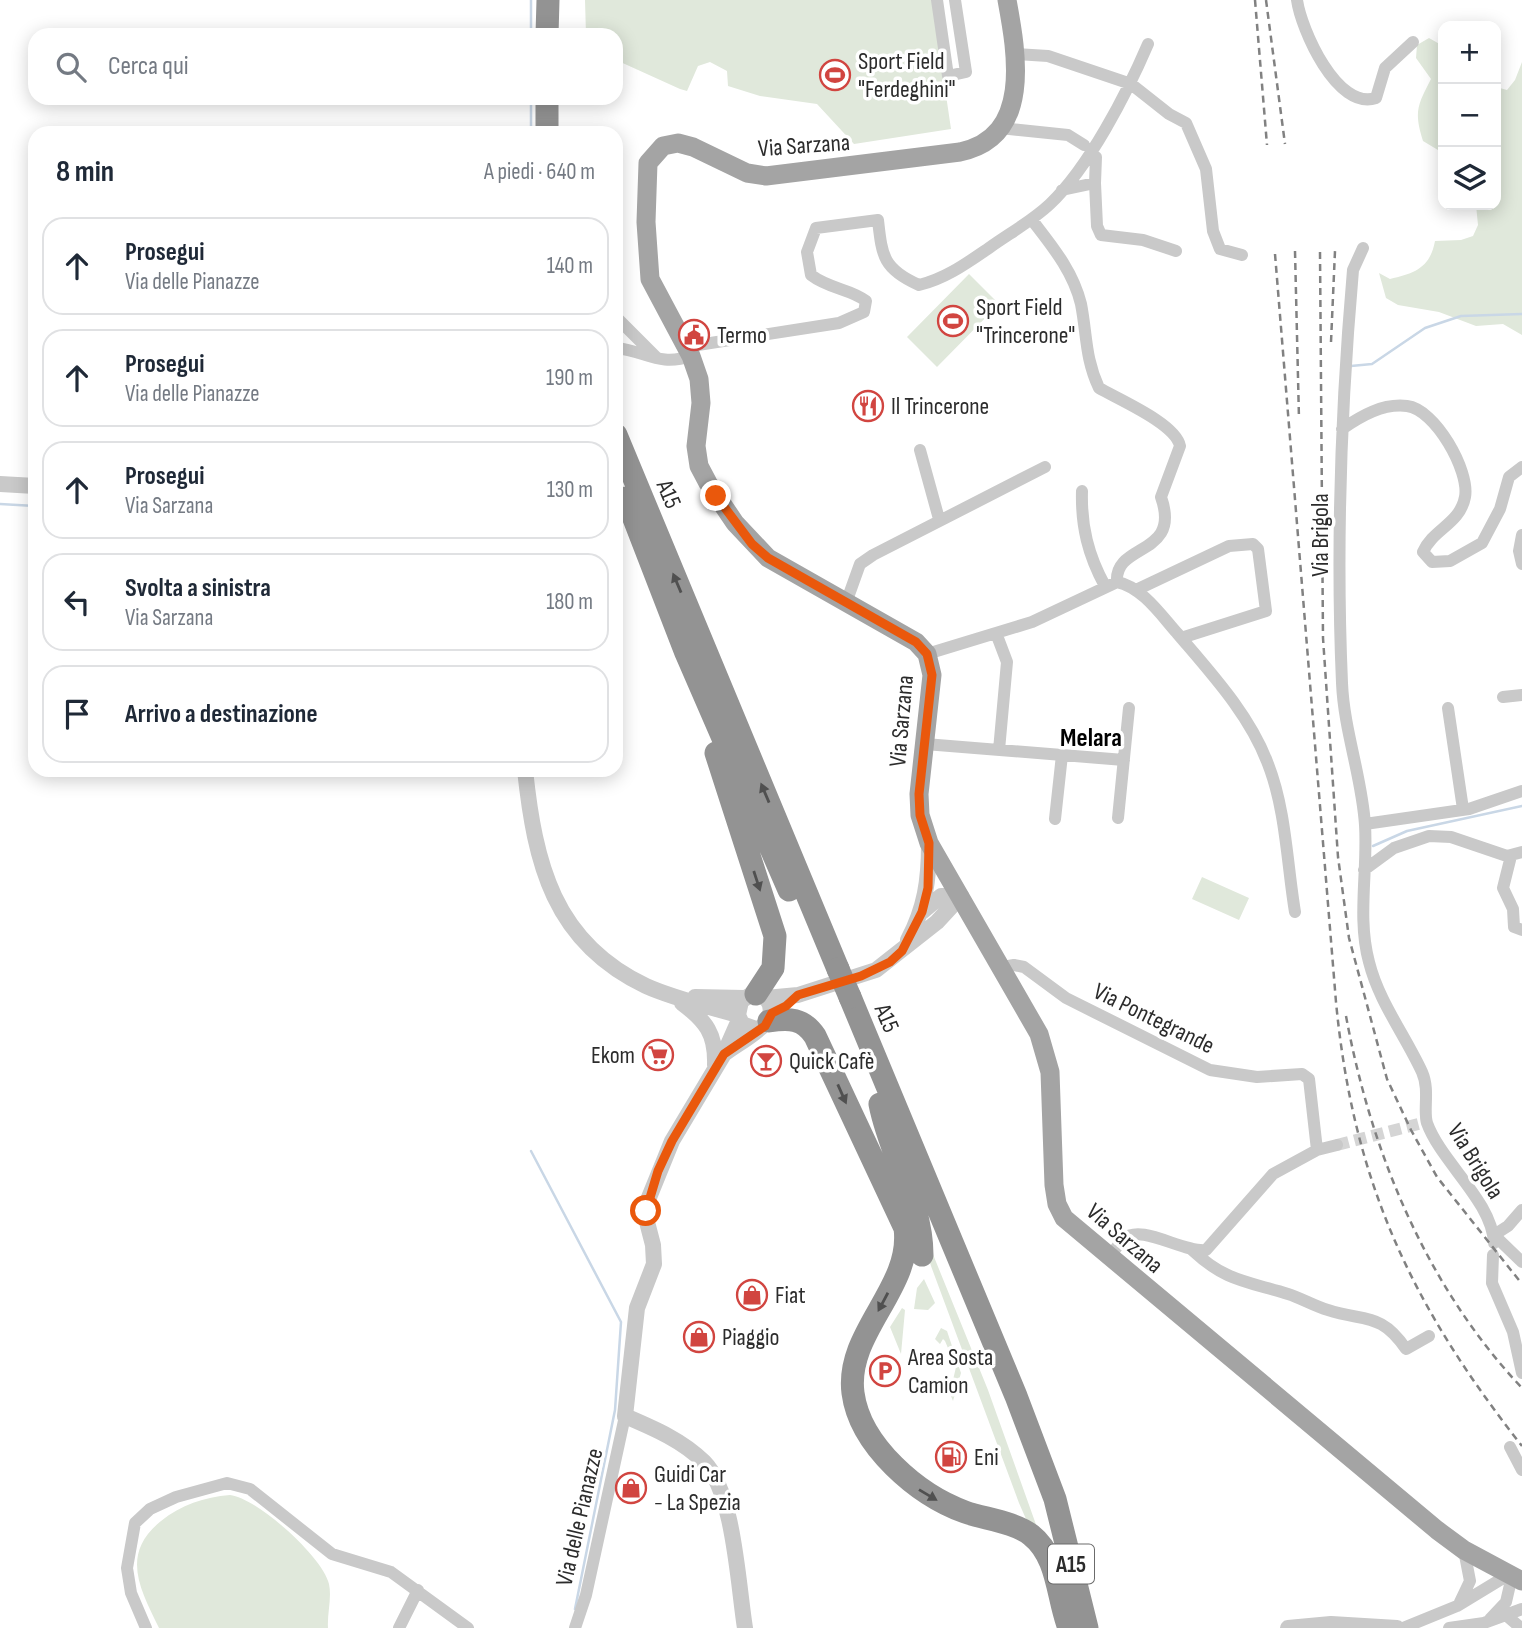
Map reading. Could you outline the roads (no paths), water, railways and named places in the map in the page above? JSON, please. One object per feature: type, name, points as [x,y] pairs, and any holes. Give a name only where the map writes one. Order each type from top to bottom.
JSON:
[{"type":"highway","points":[[547,28],[548,0]]},
{"type":"highway","points":[[562,0],[562,28]]},
{"type":"highway","points":[[547,105],[547,126]]},
{"type":"highway","points":[[562,105],[562,126]]},
{"type":"highway","name":"A15","points":[[623,452],[832,971],[880,1104],[1048,1502],[1070,1628]]},
{"type":"highway","name":"A15","points":[[623,491],[686,653],[832,971]]},
{"type":"highway","points":[[686,653],[775,936],[773,968],[761,1009],[808,1026],[815,1036],[905,1228],[907,1240],[902,1267],[860,1348],[852,1378],[857,1410],[873,1437],[905,1479],[942,1503],[1031,1535],[1050,1560],[1070,1628]]},
{"type":"highway","name":"A15","points":[[843,999],[1011,1383],[1087,1628]]},
{"type":"highway","points":[[880,1104],[887,1139],[920,1224],[922,1255]]},
{"type":"main road","name":"Via Sarzana","points":[[1007,0],[1017,88],[1012,109],[993,137],[970,150],[781,176],[747,173],[693,147],[678,144],[663,146],[648,163],[647,256],[650,279],[659,301],[688,351],[699,379],[701,403],[696,446],[699,466],[716,496],[752,544],[768,558],[916,642],[927,654],[932,675],[919,805],[929,843],[982,930],[1039,1034],[1046,1054],[1057,1204],[1074,1228],[1464,1550],[1514,1577]]},
{"type":"street","points":[[555,0],[555,28]]},
{"type":"street","points":[[937,0],[948,76],[966,72],[956,0]]},
{"type":"street","points":[[1297,0],[1307,36],[1324,66],[1335,79],[1360,99],[1376,98],[1385,68],[1413,41]]},
{"type":"street","points":[[623,349],[670,362],[688,351],[839,323],[864,312],[866,301],[858,295],[827,287],[811,275],[807,252],[816,228],[878,220],[882,254],[890,268],[919,285],[938,281],[1032,220],[1062,190],[1131,84],[1148,44]]},
{"type":"street","points":[[1014,54],[1048,56],[1131,84],[1169,114],[1186,123],[1206,169],[1213,210],[1213,231],[1220,249],[1242,255]]},
{"type":"street","points":[[553,126],[554,105]]},
{"type":"street","points":[[1000,128],[1068,135],[1084,145]]},
{"type":"street","points":[[1096,157],[1097,226],[1101,235],[1143,240],[1177,251]]},
{"type":"street","points":[[1062,190],[1095,183]]},
{"type":"street","points":[[1032,220],[1071,275],[1080,304],[1085,347],[1099,388],[1167,427],[1179,438],[1180,446],[1161,497],[1167,514],[1161,535],[1154,544],[1121,563],[1111,584]]},
{"type":"street","name":"Via Brigola","points":[[1363,248],[1353,270],[1342,429],[1342,686],[1365,824],[1364,932],[1368,961],[1378,990],[1423,1074],[1427,1091],[1426,1122],[1482,1209],[1494,1244],[1492,1283],[1513,1332],[1522,1373]]},
{"type":"street","points":[[623,324],[659,360]]},
{"type":"street","points":[[1342,429],[1362,415],[1394,406],[1410,406],[1424,413],[1451,447],[1463,471],[1466,493],[1454,521],[1426,544],[1423,552],[1432,562],[1450,561],[1482,543],[1500,509],[1509,477],[1522,467]]},
{"type":"street","points":[[920,450],[939,519]]},
{"type":"street","points":[[846,603],[860,564],[939,519],[1045,467]]},
{"type":"street","points":[[0,484],[28,485]]},
{"type":"street","points":[[1082,491],[1081,520],[1092,563],[1111,584]]},
{"type":"street","points":[[1522,535],[1519,551],[1522,564]]},
{"type":"street","points":[[1136,590],[1228,546],[1253,544],[1258,549],[1266,611],[1181,638]]},
{"type":"street","points":[[927,654],[1061,610],[1111,584],[1128,584],[1181,638],[1245,719],[1268,764],[1277,795],[1295,912]]},
{"type":"street","points":[[996,633],[1007,662],[999,750]]},
{"type":"street","points":[[1503,697],[1522,695]]},
{"type":"street","points":[[1118,818],[1129,708]]},
{"type":"street","points":[[1447,708],[1463,809]]},
{"type":"street","points":[[925,744],[1124,760]]},
{"type":"street","points":[[1055,819],[1062,755]]},
{"type":"street","points":[[526,777],[535,850],[551,892],[565,916],[587,943],[615,967],[647,986],[675,997],[738,1018],[747,1027],[761,1009],[675,997]]},
{"type":"street","points":[[1365,824],[1491,804],[1522,791]]},
{"type":"street","points":[[1364,870],[1394,848],[1429,836],[1451,837],[1507,856],[1522,852]]},
{"type":"street","name":"Via delle Pianazze","points":[[902,951],[922,912],[928,888],[929,843]]},
{"type":"street","points":[[1507,856],[1510,860],[1503,888],[1513,909],[1514,927],[1522,930]]},
{"type":"street","points":[[922,912],[941,896],[961,896]]},
{"type":"street","name":"Via delle Pianazze","points":[[720,1061],[738,1018],[738,1005],[761,1009],[786,1006],[798,995],[876,970],[937,922],[961,896]]},
{"type":"street","points":[[937,922],[958,919],[982,930]]},
{"type":"street","name":"Via Pontegrande","points":[[1003,967],[1024,967],[1066,998],[1210,1070],[1257,1077],[1302,1074],[1309,1079],[1312,1092],[1317,1150]]},
{"type":"street","points":[[675,997],[702,1017],[713,1033],[720,1061]]},
{"type":"street","name":"Via delle Pianazze","points":[[575,1628],[586,1595],[625,1416],[637,1308],[654,1264],[653,1245],[647,1222],[648,1200],[672,1141],[720,1061],[761,1009]]},
{"type":"street","points":[[1110,1257],[1124,1238],[1136,1233],[1192,1250],[1206,1250],[1273,1174],[1317,1150],[1338,1145]]},
{"type":"street","name":"Via Brigola","points":[[1494,1244],[1522,1210]]},
{"type":"street","points":[[1494,1244],[1522,1262]]},
{"type":"street","points":[[1192,1250],[1214,1270],[1234,1279],[1291,1295],[1328,1310],[1372,1319],[1393,1331],[1406,1349],[1429,1336]]},
{"type":"street","points":[[625,1416],[683,1444],[706,1464],[725,1496],[744,1628]]},
{"type":"street","points":[[1510,1447],[1522,1471]]},
{"type":"street","points":[[146,1628],[131,1593],[127,1568],[135,1523],[150,1509],[176,1497],[227,1483],[250,1489],[332,1554],[391,1572],[468,1628]]},
{"type":"street","points":[[1457,1606],[1471,1581],[1464,1550]]},
{"type":"street","points":[[1403,1628],[1457,1606],[1514,1577]]},
{"type":"street","points":[[1484,1623],[1497,1614],[1506,1602],[1514,1577]]},
{"type":"street","points":[[399,1628],[418,1590]]},
{"type":"street","points":[[1449,1628],[1484,1623],[1522,1609]]},
{"type":"street","points":[[1507,1616],[1521,1628]]},
{"type":"street","points":[[1288,1628],[1331,1624],[1397,1628]]},
{"type":"waterway","points":[[531,0],[531,28]]},
{"type":"waterway","points":[[531,105],[531,126]]},
{"type":"waterway","points":[[1351,366],[1372,364],[1425,328],[1461,316],[1522,314]]},
{"type":"waterway","points":[[0,504],[28,506]]},
{"type":"waterway","points":[[1373,846],[1407,831],[1522,806]]},
{"type":"waterway","points":[[531,1151],[621,1322],[615,1410],[575,1609]]},
{"type":"tunnel","points":[[1337,1145],[1426,1122]]},
{"type":"railway","points":[[1255,0],[1267,145]]},
{"type":"railway","points":[[1266,0],[1285,144]]},
{"type":"railway","points":[[1295,251],[1299,419]]},
{"type":"railway","points":[[1331,342],[1335,251]]},
{"type":"railway","points":[[1320,252],[1323,638],[1338,857],[1349,938],[1387,1079],[1411,1130],[1437,1177],[1522,1284]]},
{"type":"railway","points":[[1275,254],[1336,1002],[1344,1067],[1373,1184],[1394,1238],[1419,1291],[1448,1342],[1522,1446]]},
{"type":"railway","points":[[1346,1016],[1371,1117],[1387,1167],[1407,1215],[1458,1306],[1488,1348],[1522,1388]]},
{"type":"place","name":"Sport Field \"Ferdeghini\"","points":[[835,75]]},
{"type":"place","name":"Sport Field \"Trincerone\"","points":[[953,321]]},
{"type":"place","name":"Termo","points":[[694,335]]},
{"type":"place","name":"Il Trincerone","points":[[868,406]]},
{"type":"place","name":"Ekom","points":[[658,1055]]},
{"type":"place","name":"Quick Cafè","points":[[766,1061]]},
{"type":"place","name":"Fiat","points":[[752,1295]]},
{"type":"place","name":"Piaggio","points":[[699,1337]]},
{"type":"place","name":"Area Sosta Camion","points":[[885,1371]]},
{"type":"place","name":"Eni","points":[[951,1457]]},
{"type":"place","name":"Guidi Car - La Spezia","points":[[631,1488]]},
{"type":"district","name":"Melara","points":[[1091,737]]}]
